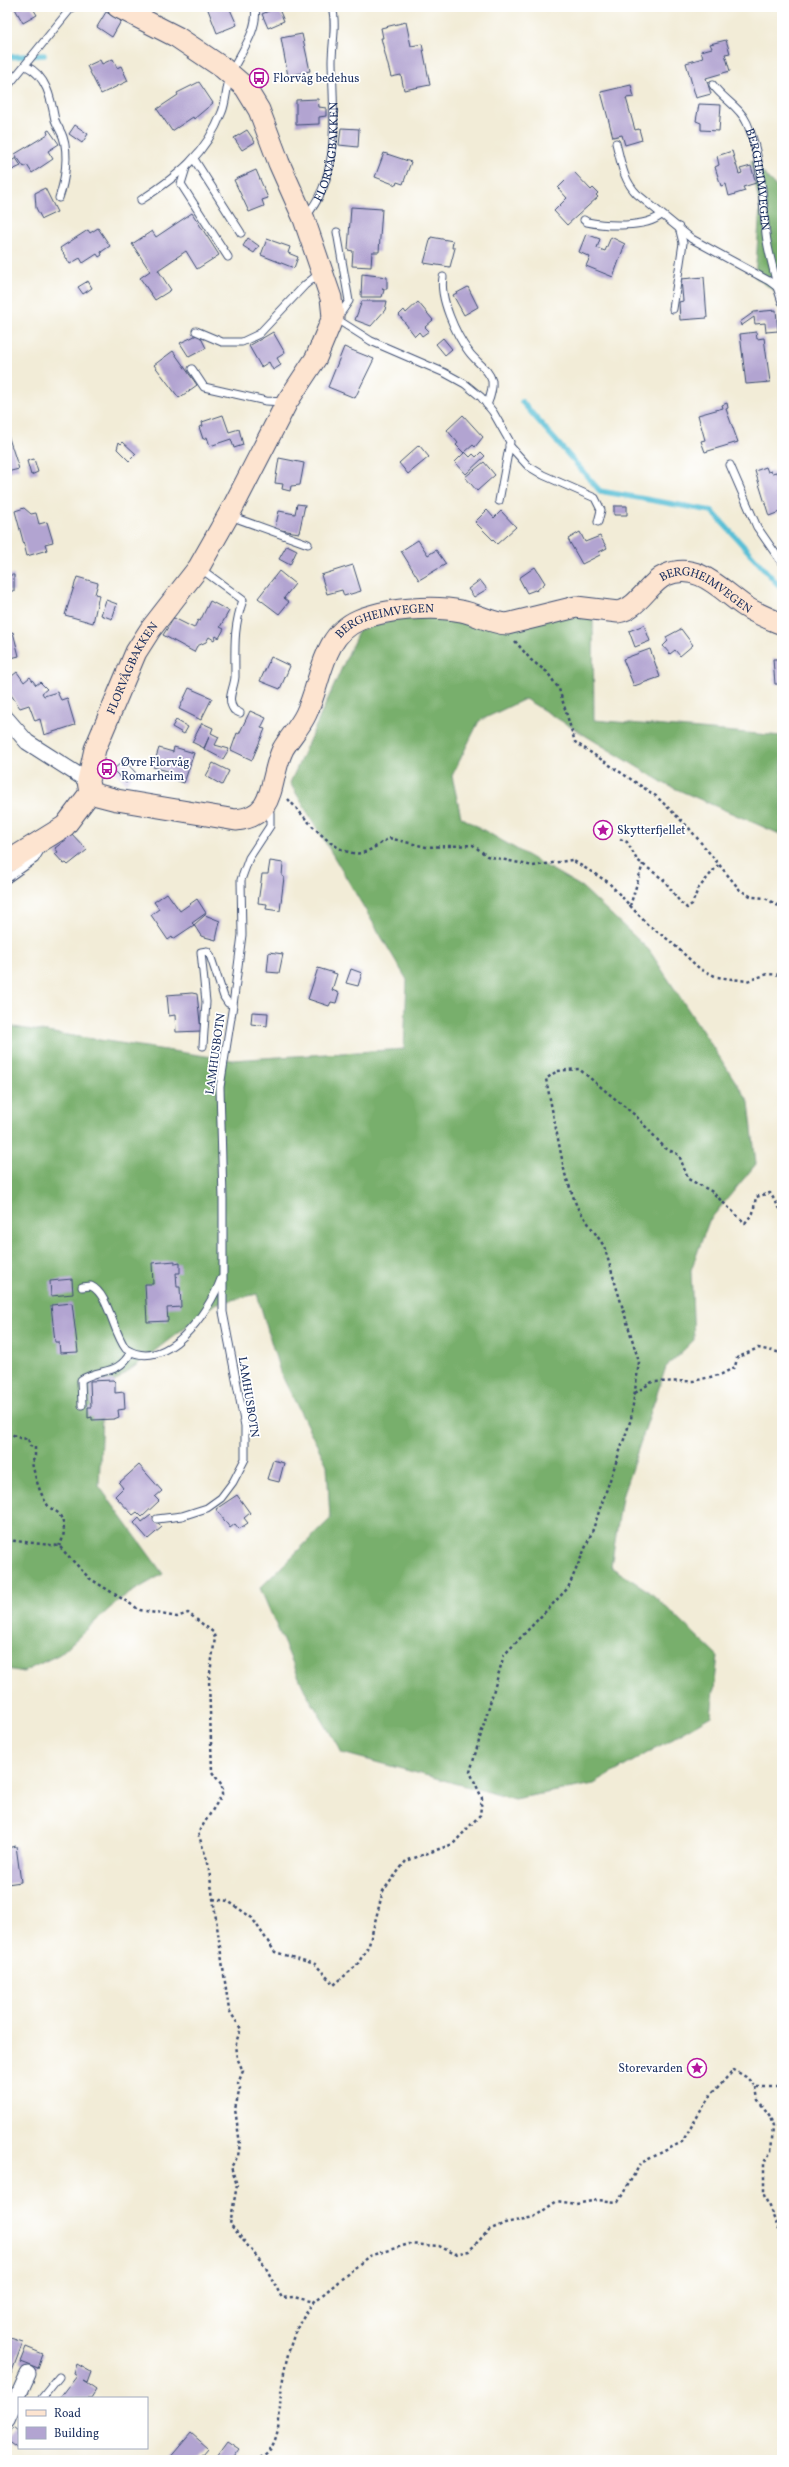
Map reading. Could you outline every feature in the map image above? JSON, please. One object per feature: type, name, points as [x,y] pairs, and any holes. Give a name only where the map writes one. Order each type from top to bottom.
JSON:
[{"type":"street","name":"FLORVÅGBAKKEN","points":[[89,787],[99,737],[136,652],[150,630],[199,567],[287,402],[316,358],[335,318],[331,298],[304,219],[278,163],[259,110],[245,87],[230,74],[177,37],[118,7]]},
{"type":"street","name":"BERGHEIMVEGEN","points":[[267,804],[283,750],[301,725],[307,712],[325,655],[334,639],[343,630],[358,620],[379,614],[434,608],[461,611],[496,623],[507,624],[576,607],[606,612],[622,611],[644,595],[659,579],[665,575],[677,572],[704,576],[745,606],[782,624]]},
{"type":"street","points":[[7,719],[27,742],[89,787],[117,800],[236,820],[254,817],[267,804]]},
{"type":"street","points":[[7,862],[42,842],[65,826],[89,787]]},
{"type":"street","points":[[7,2421],[28,2374]]},
{"type":"lane","points":[[7,87],[26,66],[72,7]]},
{"type":"lane","points":[[141,200],[186,168],[194,159],[222,112],[230,74],[256,23],[255,7]]},
{"type":"lane","name":"FLORVÅGBAKKEN","points":[[304,219],[319,199],[331,159],[334,124],[332,7]]},
{"type":"lane","points":[[26,66],[40,77],[45,85],[52,102],[56,122],[63,138],[64,169],[62,189],[59,198]]},
{"type":"lane","name":"BERGHEIMVEGEN","points":[[713,85],[724,98],[738,109],[747,122],[751,133],[761,183],[769,252],[782,302]]},
{"type":"lane","points":[[616,143],[624,176],[630,187],[661,215],[679,227],[692,239],[756,273],[777,287]]},
{"type":"lane","points":[[194,159],[241,233]]},
{"type":"lane","points":[[186,168],[181,184],[228,257]]},
{"type":"lane","points":[[584,220],[587,222],[614,226],[652,220],[661,215]]},
{"type":"lane","points":[[673,309],[683,243],[679,227]]},
{"type":"lane","name":"FLORVÅGBAKKEN","points":[[335,318],[349,301],[337,232]]},
{"type":"lane","points":[[196,331],[222,342],[231,343],[259,334],[305,285],[322,272]]},
{"type":"lane","points":[[443,277],[443,295],[451,319],[468,352],[488,373],[491,381],[492,389],[487,405]]},
{"type":"lane","points":[[335,318],[371,341],[409,356],[465,384],[481,397],[507,436],[509,446],[499,501]]},
{"type":"lane","points":[[192,369],[204,387],[266,401],[287,402]]},
{"type":"lane","points":[[509,446],[528,466],[543,475],[595,498],[601,510],[598,522]]},
{"type":"lane","points":[[730,466],[757,527],[782,563]]},
{"type":"lane","points":[[227,516],[308,544]]},
{"type":"lane","points":[[199,567],[243,600],[235,628],[235,679],[230,701],[234,710],[240,713]]},
{"type":"lane","name":"LAMHUSBOTN","points":[[157,1519],[182,1516],[207,1508],[221,1498],[233,1482],[244,1459],[245,1426],[223,1312],[224,1273],[220,1087],[242,935],[241,880],[249,858],[270,826],[270,813],[267,804]]},
{"type":"lane","points":[[7,879],[35,859],[42,846],[42,842]]},
{"type":"lane","name":"LAMHUSBOTN","points":[[203,1046],[206,1002],[201,952],[207,951],[210,955],[224,997],[228,1003],[233,1005]]},
{"type":"lane","name":"LAMHUSBOTN","points":[[131,1352],[144,1356],[152,1355],[162,1351],[191,1330],[212,1300],[224,1273]]},
{"type":"lane","points":[[82,1287],[91,1286],[101,1293],[122,1344],[131,1352],[125,1363],[106,1373],[87,1376],[81,1380],[82,1405]]},
{"type":"lane","points":[[43,2397],[59,2377]]},
{"type":"lane","points":[[7,2421],[18,2416]]},
{"type":"path","points":[[507,624],[512,639],[531,660],[547,672],[559,689],[575,742],[656,796],[688,827],[740,890],[752,897],[765,898],[782,908]]},
{"type":"path","points":[[272,783],[329,842],[346,852],[362,853],[389,838],[426,847],[473,845],[487,856],[533,866],[572,860],[608,882],[648,925],[670,941],[700,969],[717,977],[747,980],[768,974],[782,975]]},
{"type":"path","points":[[620,839],[627,842],[637,860],[664,880],[680,902],[687,908],[692,904],[698,889],[718,865]]},
{"type":"path","points":[[630,907],[643,864]]},
{"type":"path","points":[[213,1899],[228,1901],[252,1918],[275,1952],[315,1964],[334,1985],[357,1965],[369,1945],[383,1890],[406,1861],[452,1844],[480,1815],[482,1798],[470,1772],[504,1655],[568,1588],[592,1532],[631,1419],[639,1362],[604,1246],[577,1207],[565,1174],[546,1079],[557,1071],[579,1069],[636,1116],[665,1148],[679,1155],[688,1179],[711,1191],[745,1223],[753,1213],[756,1197],[770,1193],[782,1212]]},
{"type":"path","points":[[634,1394],[652,1382],[694,1380],[722,1374],[735,1367],[737,1358],[758,1348],[782,1353]]},
{"type":"path","points":[[7,1432],[22,1439],[28,1438],[30,1446],[35,1447],[35,1456],[32,1463],[35,1476],[47,1506],[59,1514],[64,1529],[64,1539],[59,1546]]},
{"type":"path","points":[[7,1540],[59,1546],[88,1578],[140,1610],[177,1616],[188,1613],[213,1632],[215,1638],[209,1680],[212,1772],[222,1785],[222,1795],[198,1833],[208,1863],[229,2010],[241,2029],[235,2045],[236,2056],[243,2071],[238,2083],[240,2088],[235,2109],[240,2144],[238,2156],[231,2167],[237,2185],[230,2224],[266,2268],[282,2298],[294,2297],[314,2302]]},
{"type":"path","points":[[254,2460],[264,2455],[271,2447],[277,2432],[281,2392],[290,2347],[296,2328],[314,2302],[369,2256],[409,2244],[439,2246],[455,2254],[469,2251],[489,2230],[505,2223],[534,2217],[557,2201],[576,2204],[597,2200],[618,2202],[641,2163],[682,2142],[710,2094],[734,2070],[746,2076],[756,2087],[758,2100],[770,2116],[773,2127],[771,2152],[764,2162],[764,2195],[782,2237]]},
{"type":"path","points":[[756,2087],[782,2088]]},
{"type":"green space","points":[[751,160],[782,193],[782,296],[755,277],[760,208]]},
{"type":"green space","points":[[432,609],[593,618],[594,720],[782,736],[782,835],[667,785],[525,699],[479,721],[452,776],[461,817],[582,887],[649,950],[749,1102],[756,1164],[709,1221],[691,1270],[694,1340],[666,1367],[622,1497],[611,1567],[650,1592],[718,1656],[711,1716],[594,1784],[514,1799],[342,1753],[304,1689],[260,1588],[330,1519],[327,1465],[280,1372],[257,1294],[215,1304],[103,1391],[99,1486],[163,1574],[120,1599],[60,1654],[23,1672],[7,1669],[7,1026],[232,1060],[404,1049],[407,980],[290,783],[359,630]]},
{"type":"building","points":[[14,7],[32,7],[37,15],[23,23]]},
{"type":"building","points":[[207,7],[229,7],[237,25],[217,33]]},
{"type":"building","points":[[278,7],[284,21],[268,28],[262,14]]},
{"type":"building","points":[[106,12],[121,21],[112,37],[97,27]]},
{"type":"building","points":[[406,22],[411,46],[422,44],[430,85],[404,90],[401,75],[391,77],[381,38],[383,38],[381,28]]},
{"type":"building","points":[[302,34],[310,71],[288,76],[281,38]]},
{"type":"building","points":[[726,40],[730,53],[725,54],[730,71],[706,78],[711,94],[696,98],[686,63],[703,58],[701,51],[712,48],[710,44]]},
{"type":"building","points":[[113,59],[117,68],[121,66],[128,81],[101,94],[87,66],[100,60],[102,64]]},
{"type":"building","points":[[199,82],[213,103],[194,119],[193,117],[172,131],[157,109],[178,95],[177,93]]},
{"type":"building","points":[[631,85],[634,97],[626,98],[635,130],[639,129],[642,140],[625,145],[622,135],[613,137],[601,92]]},
{"type":"building","points":[[318,99],[319,107],[326,108],[326,116],[319,117],[319,124],[296,125],[296,100]]},
{"type":"building","points":[[699,104],[721,105],[719,131],[701,130],[701,123],[696,121]]},
{"type":"building","points":[[75,125],[88,134],[82,143],[69,134]]},
{"type":"building","points":[[341,128],[359,129],[358,147],[339,145]]},
{"type":"building","points":[[49,130],[59,144],[48,151],[53,159],[32,173],[27,165],[24,167],[15,154],[48,134],[47,131]]},
{"type":"building","points":[[247,130],[255,142],[242,150],[234,138]]},
{"type":"building","points":[[732,151],[739,174],[742,173],[740,169],[751,166],[756,183],[743,187],[745,191],[729,196],[726,184],[721,186],[715,167],[719,165],[717,156]]},
{"type":"building","points":[[384,153],[411,162],[403,184],[397,182],[396,185],[375,177]]},
{"type":"building","points":[[16,158],[21,166],[10,171],[7,164]]},
{"type":"building","points":[[256,170],[268,198],[262,200],[264,206],[249,212],[234,180]]},
{"type":"building","points":[[574,172],[591,190],[593,188],[598,193],[596,195],[598,197],[567,225],[554,211],[567,198],[558,188]]},
{"type":"building","points":[[45,188],[57,212],[42,219],[36,208],[35,193]]},
{"type":"building","points":[[351,207],[382,209],[379,252],[372,252],[371,267],[352,266],[353,251],[348,250]]},
{"type":"building","points":[[192,213],[219,255],[197,269],[186,251],[158,270],[171,290],[155,300],[140,278],[150,271],[132,244],[152,231],[156,237]]},
{"type":"building","points":[[98,228],[110,246],[101,252],[102,255],[99,257],[97,254],[83,263],[80,258],[70,264],[60,248],[88,230],[90,233]]},
{"type":"building","points":[[586,234],[600,239],[597,248],[605,251],[611,237],[625,244],[613,277],[586,266],[590,257],[579,252]]},
{"type":"building","points":[[431,237],[453,241],[452,248],[455,248],[450,267],[424,263]]},
{"type":"building","points":[[248,238],[259,246],[254,253],[243,246]]},
{"type":"building","points":[[267,239],[290,247],[288,253],[298,257],[294,268],[261,255]]},
{"type":"building","points":[[362,274],[387,277],[387,289],[382,289],[384,290],[382,297],[361,297]]},
{"type":"building","points":[[704,277],[707,318],[680,320],[679,302],[683,301],[681,279]]},
{"type":"building","points":[[88,281],[92,288],[83,294],[78,287]]},
{"type":"building","points":[[468,287],[478,307],[464,315],[453,295]]},
{"type":"building","points":[[362,301],[387,301],[385,310],[371,326],[355,320]]},
{"type":"building","points":[[418,302],[433,320],[425,327],[429,331],[422,336],[419,332],[415,336],[399,315],[404,310],[406,313]]},
{"type":"building","points":[[776,310],[778,331],[766,332],[765,323],[755,324],[754,317],[741,326],[740,322],[754,312]]},
{"type":"building","points":[[273,332],[285,353],[277,358],[281,365],[273,370],[269,362],[261,367],[249,346]]},
{"type":"building","points":[[756,332],[757,339],[764,338],[770,382],[746,384],[740,334]]},
{"type":"building","points":[[199,334],[206,348],[189,357],[180,343]]},
{"type":"building","points":[[443,338],[452,349],[445,355],[436,344]]},
{"type":"building","points":[[344,347],[374,359],[355,398],[328,387]]},
{"type":"building","points":[[173,351],[197,385],[179,398],[154,365]]},
{"type":"building","points":[[727,403],[728,408],[726,409],[738,442],[705,452],[701,441],[705,440],[698,415],[723,408],[722,405]]},
{"type":"building","points":[[223,415],[229,432],[239,429],[243,445],[234,448],[231,439],[210,446],[207,437],[203,439],[199,427],[203,426],[202,422]]},
{"type":"building","points":[[463,415],[483,437],[475,447],[473,445],[465,452],[470,457],[473,454],[476,457],[481,452],[485,456],[466,474],[455,462],[464,453],[456,445],[458,443],[447,430]]},
{"type":"building","points":[[7,432],[19,469],[7,472]]},
{"type":"building","points":[[119,442],[121,444],[123,442],[136,454],[129,461],[117,449]]},
{"type":"building","points":[[419,445],[429,457],[408,474],[399,463]]},
{"type":"building","points":[[279,458],[304,463],[300,485],[291,486],[290,491],[282,489],[283,484],[275,483]]},
{"type":"building","points":[[34,459],[38,472],[31,475],[27,461]]},
{"type":"building","points":[[484,462],[495,475],[477,491],[465,477]]},
{"type":"building","points":[[766,467],[768,472],[771,471],[772,473],[776,472],[779,474],[782,482],[782,511],[769,516],[755,471]]},
{"type":"building","points":[[297,504],[305,505],[299,533],[275,529],[279,511],[295,514]]},
{"type":"building","points":[[614,506],[627,506],[627,515],[614,515]]},
{"type":"building","points":[[24,508],[31,514],[36,513],[39,524],[47,522],[53,542],[45,544],[47,550],[27,556],[15,511]]},
{"type":"building","points":[[487,510],[494,518],[501,511],[516,527],[497,544],[475,522]]},
{"type":"building","points":[[580,532],[585,542],[600,536],[607,548],[599,552],[600,555],[582,564],[568,539]]},
{"type":"building","points":[[418,540],[428,555],[436,550],[446,564],[419,580],[401,551]]},
{"type":"building","points":[[287,545],[297,550],[290,565],[279,559]]},
{"type":"building","points":[[353,565],[361,591],[344,596],[342,590],[327,594],[321,575]]},
{"type":"building","points":[[535,567],[545,583],[536,591],[527,593],[519,578]]},
{"type":"building","points":[[279,571],[295,584],[284,598],[289,602],[279,614],[258,598]]},
{"type":"building","points":[[7,575],[14,575],[14,591],[7,591]]},
{"type":"building","points":[[77,577],[98,583],[95,594],[99,595],[93,623],[65,615]]},
{"type":"building","points":[[480,580],[487,589],[474,597],[468,589]]},
{"type":"building","points":[[106,600],[117,604],[112,619],[101,615]]},
{"type":"building","points":[[210,601],[229,611],[220,627],[224,629],[219,638],[216,636],[214,640],[209,637],[206,642],[197,646],[194,652],[163,635],[174,618],[194,628],[198,620],[200,621]]},
{"type":"building","points":[[644,625],[650,641],[635,647],[629,631]]},
{"type":"building","points":[[681,629],[693,645],[680,656],[675,650],[670,654],[663,646],[668,641],[666,637]]},
{"type":"building","points":[[13,632],[19,656],[7,659],[7,634]]},
{"type":"building","points":[[650,649],[660,677],[634,686],[623,659]]},
{"type":"building","points":[[271,657],[290,666],[280,689],[260,681]]},
{"type":"building","points":[[773,659],[782,659],[782,684],[775,684]]},
{"type":"building","points":[[17,672],[24,682],[30,677],[36,685],[40,682],[47,689],[42,693],[44,696],[57,692],[61,700],[67,698],[75,725],[44,735],[40,719],[35,721],[29,705],[20,708],[7,689],[7,680]]},
{"type":"building","points":[[189,688],[212,698],[201,720],[179,709]]},
{"type":"building","points":[[250,711],[266,718],[261,728],[265,729],[252,760],[231,750],[237,733],[239,734]]},
{"type":"building","points":[[176,720],[188,727],[184,734],[172,727]]},
{"type":"building","points":[[202,723],[213,728],[211,733],[219,737],[215,745],[229,749],[223,759],[204,749],[209,737],[204,748],[192,742]]},
{"type":"building","points":[[174,747],[194,753],[184,783],[169,778],[171,772],[153,767],[159,748],[173,752]]},
{"type":"building","points":[[124,760],[136,773],[126,783],[113,770]]},
{"type":"building","points":[[213,763],[229,771],[222,785],[206,776]]},
{"type":"building","points":[[69,831],[87,850],[68,865],[66,863],[64,864],[55,854],[58,852],[55,848],[67,839],[64,835]]},
{"type":"building","points":[[270,861],[283,863],[282,876],[284,877],[280,911],[266,909],[267,904],[258,903],[262,874],[268,874]]},
{"type":"building","points":[[167,893],[180,911],[197,899],[206,913],[192,923],[194,925],[173,939],[172,937],[168,940],[151,915],[159,909],[154,902]]},
{"type":"building","points":[[205,915],[220,921],[216,940],[201,936],[194,925]]},
{"type":"building","points":[[269,952],[283,954],[279,973],[267,972]]},
{"type":"building","points":[[318,968],[337,974],[332,990],[339,993],[336,1003],[331,1002],[329,1006],[308,999]]},
{"type":"building","points":[[351,969],[362,973],[358,986],[346,983]]},
{"type":"building","points":[[197,994],[201,1031],[176,1032],[175,1015],[169,1016],[167,995]]},
{"type":"building","points":[[252,1012],[268,1013],[267,1026],[251,1024]]},
{"type":"building","points":[[175,1261],[175,1264],[180,1263],[180,1273],[176,1273],[177,1287],[180,1287],[181,1307],[167,1308],[168,1321],[147,1322],[145,1284],[153,1284],[152,1263]]},
{"type":"building","points":[[72,1279],[73,1294],[51,1296],[50,1281]]},
{"type":"building","points":[[72,1303],[78,1352],[60,1353],[59,1342],[55,1342],[51,1305]]},
{"type":"building","points":[[113,1380],[115,1382],[115,1393],[124,1392],[125,1409],[118,1410],[119,1417],[114,1419],[92,1420],[92,1417],[88,1418],[88,1407],[91,1407],[90,1381]]},
{"type":"building","points":[[273,1460],[284,1463],[279,1482],[267,1479]]},
{"type":"building","points":[[139,1465],[162,1491],[155,1497],[159,1501],[142,1517],[137,1512],[133,1515],[115,1496],[123,1488],[119,1483]]},
{"type":"building","points":[[237,1495],[250,1513],[244,1518],[248,1523],[239,1529],[235,1524],[230,1528],[216,1509]]},
{"type":"building","points":[[151,1515],[162,1527],[148,1539],[134,1523],[139,1518],[142,1522]]},
{"type":"building","points":[[16,1846],[21,1882],[7,1884],[7,1848]]},
{"type":"building","points":[[7,2337],[23,2342],[8,2382],[7,2382]]},
{"type":"building","points":[[26,2347],[43,2354],[38,2369],[20,2362]]},
{"type":"building","points":[[77,2364],[91,2372],[87,2383],[83,2381],[96,2390],[92,2397],[61,2397],[77,2376],[74,2374]]},
{"type":"building","points":[[14,2427],[18,2430],[18,2449],[7,2441],[7,2437]]},
{"type":"building","points":[[191,2433],[208,2448],[198,2460],[168,2460]]},
{"type":"building","points":[[228,2441],[240,2449],[232,2460],[223,2460],[217,2456]]},
{"type":"waterway","points":[[7,57],[44,55]]},
{"type":"waterway","points":[[522,402],[600,491],[712,511],[782,589]]},
{"type":"place","name":"Florvåg bedehus","points":[[259,78]]},
{"type":"place","name":"Øvre Florvåg Romarheim","points":[[107,769]]},
{"type":"place","name":"Skytterfjellet","points":[[603,830]]},
{"type":"place","name":"Storevarden","points":[[697,2068]]}]
